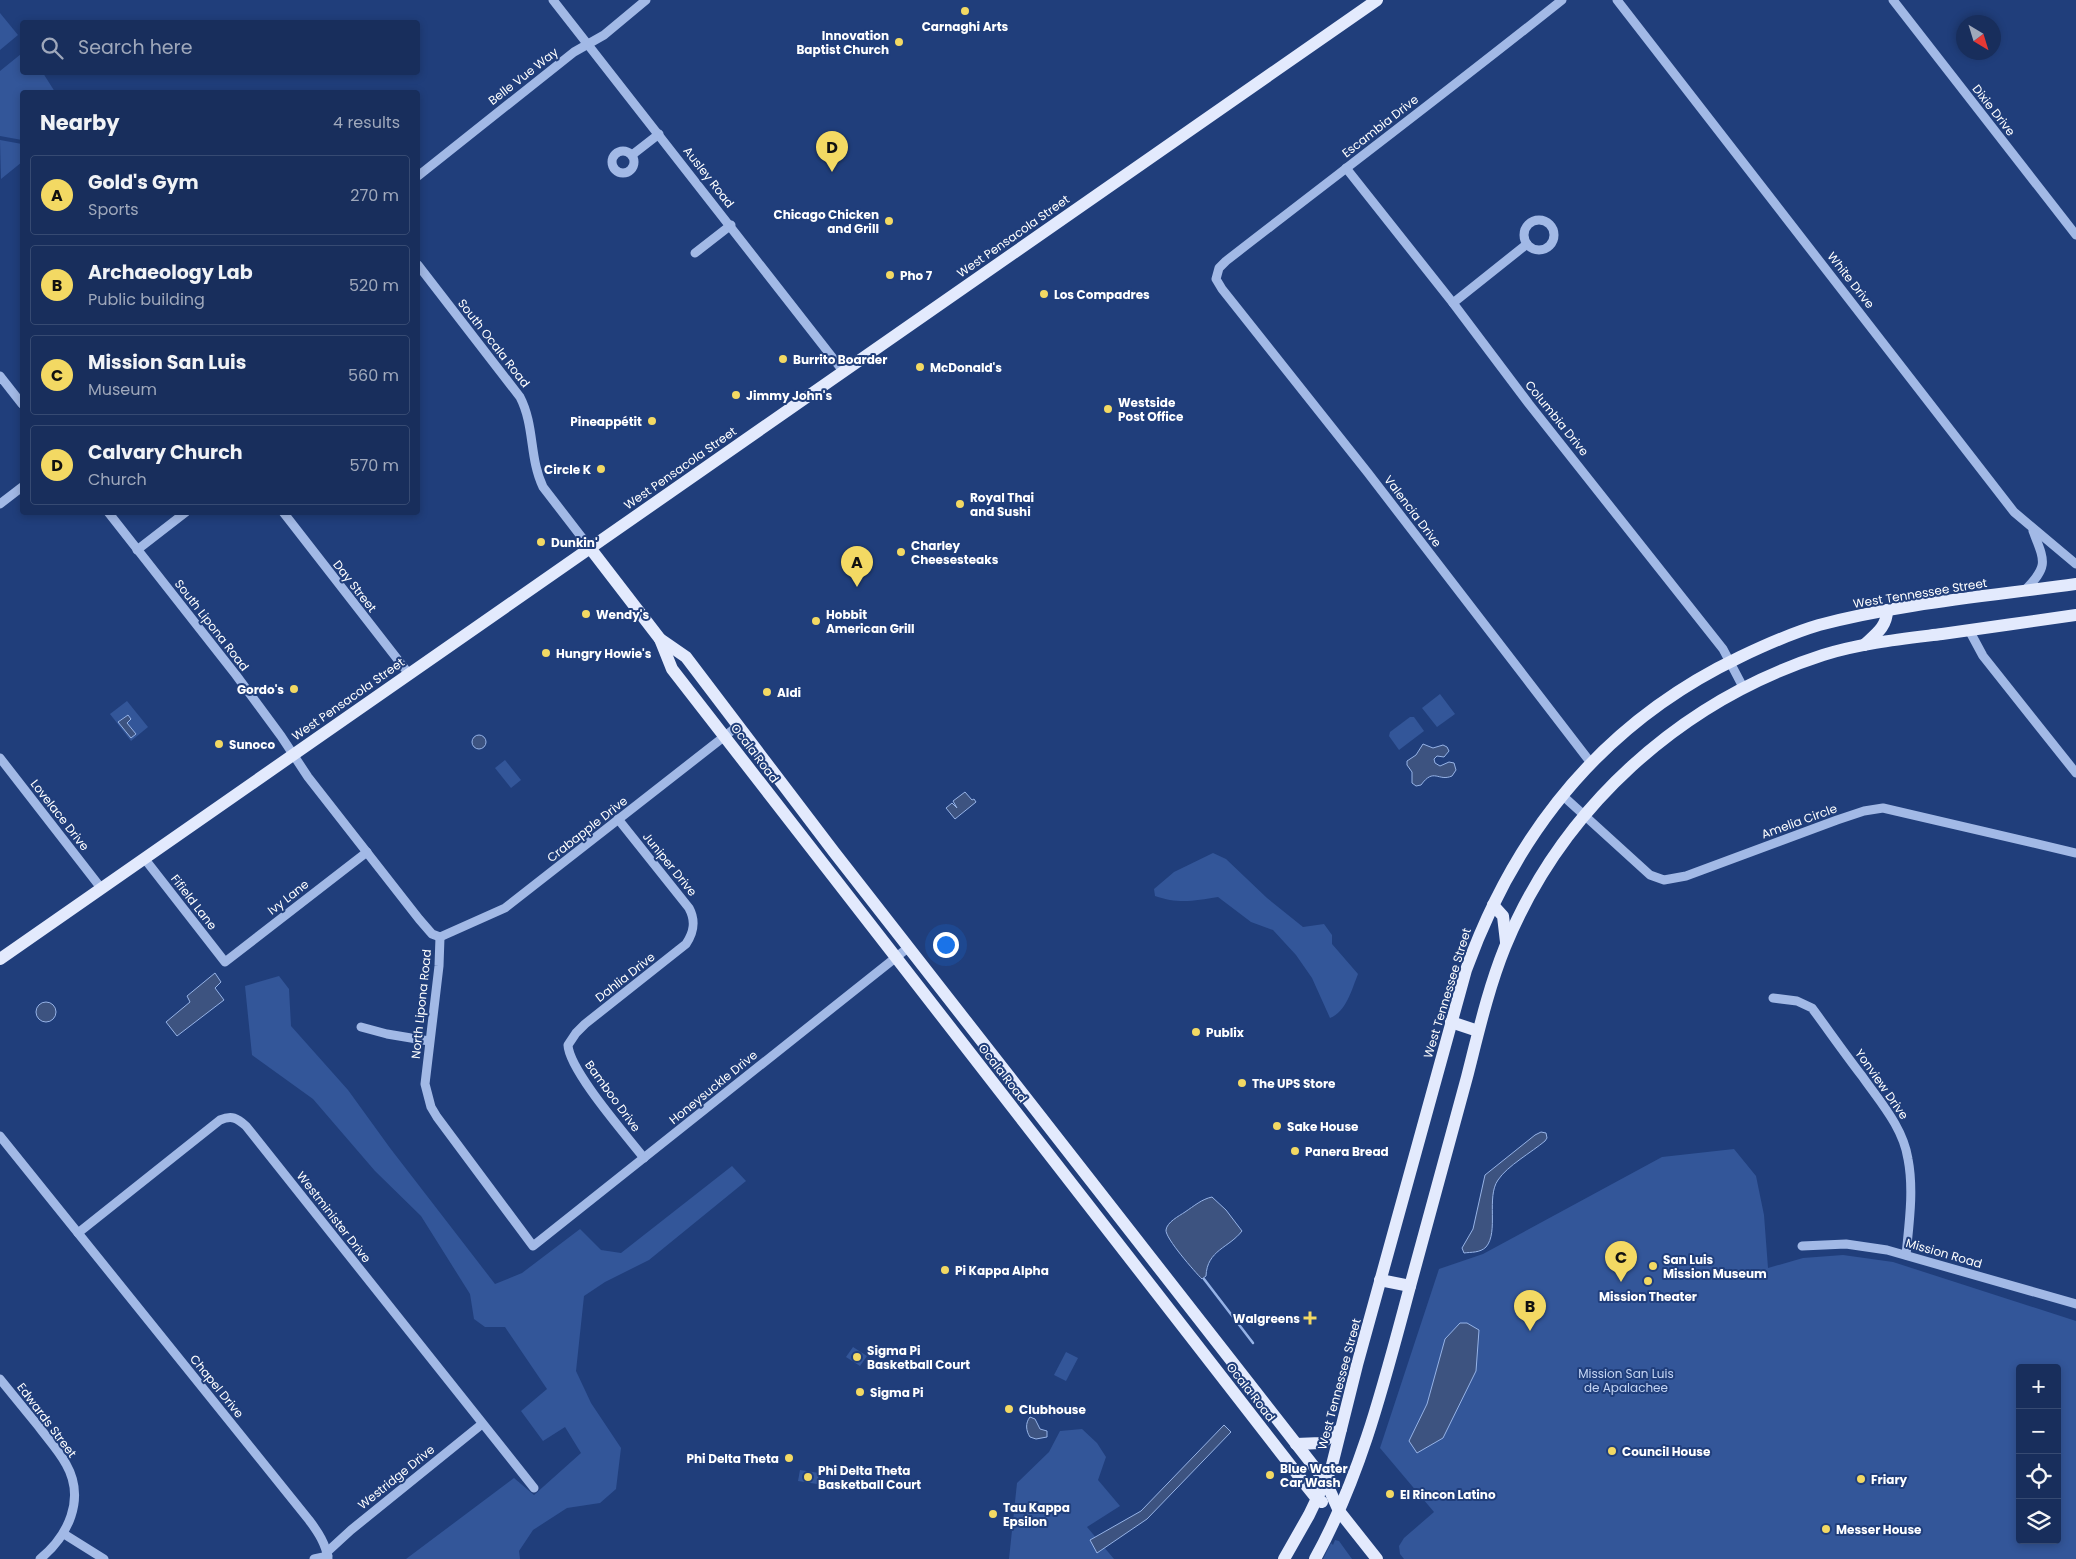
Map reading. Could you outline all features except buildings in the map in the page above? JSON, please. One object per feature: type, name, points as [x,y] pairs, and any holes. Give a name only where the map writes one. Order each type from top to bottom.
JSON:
[{"type":"main road","name":"West Pensacola Street","points":[[0,958],[1377,0]]},
{"type":"main road","name":"Ocala Road","points":[[590,548],[660,638],[686,657],[739,725],[909,947],[1326,1482],[1339,1511],[1377,1559]]},
{"type":"main road","name":"West Tennessee Street","points":[[1284,1559],[1326,1482],[1451,1022],[1479,933],[1524,847],[1562,795],[1591,763],[1652,710],[1697,679],[1763,646],[1817,626],[1887,610],[2076,584]]},
{"type":"main road","points":[[1864,645],[1882,628],[1887,619],[1887,610]]},
{"type":"main road","points":[[1315,1559],[1339,1511],[1370,1428],[1478,1031],[1506,944],[1531,893],[1552,859],[1585,815],[1615,781],[1657,742],[1696,714],[1743,687],[1824,655],[1864,645],[2076,615]]},
{"type":"main road","name":"Ocala Road","points":[[660,638],[672,669],[896,958],[1317,1499],[1339,1511]]},
{"type":"main road","points":[[1492,905],[1503,916],[1506,944]]},
{"type":"main road","points":[[1451,1022],[1478,1031]]},
{"type":"main road","points":[[1380,1280],[1410,1286]]},
{"type":"main road","points":[[1296,1444],[1321,1443],[1341,1429]]},
{"type":"street","name":"Ausley Road","points":[[553,0],[843,371]]},
{"type":"street","name":"Belle Vue Way","points":[[420,174],[574,52],[604,35],[646,0]]},
{"type":"street","name":"Escambia Drive","points":[[1216,274],[1226,261],[1466,77],[1562,0]]},
{"type":"street","name":"White Drive","points":[[1617,0],[2018,516],[2076,564]]},
{"type":"street","name":"Dixie Drive","points":[[1893,0],[2076,235]]},
{"type":"street","points":[[632,155],[658,134]]},
{"type":"street","name":"Columbia Drive","points":[[1346,168],[1453,303],[1529,404],[1723,649],[1743,687]]},
{"type":"street","points":[[695,253],[731,226]]},
{"type":"street","points":[[1453,303],[1527,244]]},
{"type":"street","name":"South Ocala Road","points":[[420,268],[520,396],[530,420],[533,454],[538,478],[543,488],[590,548]]},
{"type":"street","name":"Valencia Drive","points":[[1216,274],[1216,279],[1222,289],[1368,473],[1591,763]]},
{"type":"street","points":[[0,376],[20,401]]},
{"type":"street","points":[[0,504],[20,488]]},
{"type":"street","name":"South Lipona Road","points":[[110,515],[269,719],[293,754]]},
{"type":"street","points":[[137,550],[182,515]]},
{"type":"street","name":"Day Street","points":[[285,515],[409,674]]},
{"type":"street","points":[[2024,591],[2035,581],[2043,568],[2042,553],[2032,528]]},
{"type":"street","points":[[1969,630],[1983,656],[2076,773]]},
{"type":"street","name":"Crabapple Drive","points":[[440,937],[505,908],[739,725]]},
{"type":"street","name":"North Lipona Road","points":[[293,754],[308,777],[366,852],[432,934],[440,937],[439,966],[425,1084],[431,1107],[533,1246]]},
{"type":"street","name":"Lovelace Drive","points":[[0,758],[101,888]]},
{"type":"street","name":"Amelia Circle","points":[[1562,795],[1635,863],[1650,875],[1664,880],[1686,876],[1864,811],[1883,808],[2076,854]]},
{"type":"street","name":"Juniper Drive","points":[[618,819],[689,908],[693,916],[694,927]]},
{"type":"street","name":"Ivy Lane","points":[[225,962],[366,852]]},
{"type":"street","name":"Fifield Lane","points":[[144,858],[225,962]]},
{"type":"street","name":"Dahlia Drive","points":[[568,1045],[585,1024],[686,944],[691,937],[694,927]]},
{"type":"street","name":"Honeysuckle Drive","points":[[533,1246],[909,947]]},
{"type":"street","name":"Yonview Drive","points":[[1773,998],[1797,1001],[1812,1008],[1902,1136],[1908,1159],[1909,1174],[1910,1212],[1906,1255]]},
{"type":"street","points":[[360,1027],[386,1034],[429,1041]]},
{"type":"street","name":"Bamboo Drive","points":[[568,1045],[572,1060],[583,1078],[644,1158]]},
{"type":"street","name":"Westminister Drive","points":[[78,1233],[220,1120],[233,1117],[246,1126],[534,1488]]},
{"type":"street","name":"Chapel Drive","points":[[0,1136],[309,1520],[321,1537],[328,1556]]},
{"type":"street","name":"Mission Road","points":[[1802,1246],[1846,1244],[1906,1255],[2076,1304]]},
{"type":"street","name":"Edwards Street","points":[[0,1379],[52,1444],[66,1464],[72,1477],[74,1509],[64,1534]]},
{"type":"street","points":[[1237,1396],[1252,1388]]},
{"type":"street","name":"Westridge Drive","points":[[328,1556],[351,1530],[482,1424]]},
{"type":"street","points":[[40,1559],[64,1534],[104,1559]]},
{"type":"street","points":[[314,1559],[328,1556]]},
{"type":"green space","points":[[0,13],[18,35],[0,50]]},
{"type":"green space","points":[[20,55],[20,75],[44,75],[54,90],[20,90],[20,140],[0,136],[0,71]]},
{"type":"green space","points":[[0,140],[20,144],[20,164],[1,179]]},
{"type":"green space","points":[[1440,694],[1455,714],[1437,727],[1422,708]]},
{"type":"green space","points":[[127,701],[148,727],[131,741],[110,714]]},
{"type":"green space","points":[[1410,717],[1414,717],[1424,731],[1399,750],[1389,736],[1390,732]]},
{"type":"green space","points":[[505,760],[521,780],[511,788],[495,768]]},
{"type":"green space","points":[[1213,853],[1226,859],[1267,898],[1303,927],[1324,924],[1332,935],[1332,944],[1358,974],[1348,999],[1336,1015],[1330,1018],[1312,978],[1296,955],[1273,930],[1251,922],[1218,897],[1194,901],[1179,901],[1155,896],[1154,889],[1174,872]]},
{"type":"green space","points":[[279,976],[289,989],[291,1026],[348,1090],[390,1148],[495,1284],[522,1273],[580,1229],[601,1250],[621,1253],[732,1166],[746,1181],[649,1260],[605,1282],[584,1296],[576,1371],[591,1403],[621,1448],[616,1489],[600,1503],[567,1508],[533,1530],[519,1551],[520,1559],[406,1559],[514,1478],[534,1495],[581,1453],[565,1427],[543,1441],[521,1411],[547,1389],[505,1327],[485,1327],[474,1319],[470,1294],[421,1216],[375,1171],[313,1099],[252,1055],[245,986]]},
{"type":"green space","name":"Mission San Luis de Apalachee","points":[[1734,1149],[1756,1176],[1764,1215],[1768,1268],[1803,1258],[1843,1255],[1893,1262],[2076,1321],[2076,1559],[1404,1559],[1400,1554],[1399,1546],[1404,1538],[1434,1512],[1380,1448],[1439,1269],[1483,1254],[1662,1157]]},
{"type":"green space","name":"Sigma Pi Basketball Court","points":[[853,1347],[867,1356],[860,1366],[846,1357]]},
{"type":"green space","points":[[1066,1352],[1078,1358],[1066,1381],[1054,1375]]},
{"type":"green space","points":[[1082,1429],[1097,1443],[1106,1457],[1098,1480],[1120,1506],[1087,1527],[1114,1559],[1009,1559],[1017,1483],[1049,1452],[1060,1431]]},
{"type":"green space","name":"Phi Delta Theta Basketball Court","points":[[800,1470],[819,1473],[817,1484],[798,1481]]},
{"type":"green space","points":[[1335,1540],[1339,1541],[1352,1559],[1323,1559],[1331,1543],[1333,1545]]},
{"type":"shaded area","points":[[128,715],[131,719],[127,723],[136,734],[131,738],[118,722]]},
{"type":"shaded area","points":[[476,735],[482,735],[486,742],[482,749],[476,749],[472,745],[472,739]]},
{"type":"shaded area","points":[[1423,744],[1433,748],[1443,745],[1447,747],[1449,751],[1444,757],[1437,756],[1434,759],[1435,763],[1440,766],[1449,762],[1454,763],[1456,770],[1452,776],[1429,777],[1421,785],[1416,786],[1412,783],[1412,772],[1407,765],[1407,761],[1416,755]]},
{"type":"shaded area","points":[[965,792],[976,802],[955,819],[946,808],[952,803],[957,808],[953,801]]},
{"type":"shaded area","points":[[215,973],[221,982],[215,988],[224,1000],[177,1036],[166,1022],[190,1002],[187,996]]},
{"type":"shaded area","points":[[46,1002],[53,1005],[56,1012],[53,1019],[46,1022],[39,1019],[36,1012],[39,1005]]},
{"type":"shaded area","points":[[1541,1132],[1546,1133],[1547,1138],[1545,1141],[1520,1159],[1498,1180],[1493,1196],[1490,1241],[1484,1249],[1464,1253],[1462,1248],[1473,1229],[1485,1175]]},
{"type":"shaded area","points":[[1212,1197],[1226,1210],[1242,1231],[1214,1255],[1207,1267],[1206,1276],[1202,1279],[1175,1247],[1166,1230],[1169,1224],[1177,1217],[1201,1201]]},
{"type":"shaded area","points":[[1460,1323],[1467,1323],[1479,1330],[1476,1371],[1443,1438],[1417,1453],[1409,1441],[1427,1404],[1445,1339]]},
{"type":"shaded area","points":[[1030,1417],[1035,1419],[1040,1429],[1047,1431],[1047,1437],[1036,1439],[1030,1437],[1027,1422]]},
{"type":"shaded area","points":[[1224,1425],[1231,1432],[1147,1519],[1097,1553],[1090,1540],[1141,1511]]},
{"type":"waterway","points":[[1204,1279],[1253,1343]]},
{"type":"place","name":"Carnaghi Arts","points":[[965,11]]},
{"type":"place","name":"Innovation Baptist Church","points":[[899,42]]},
{"type":"place","name":"Calvary Church","points":[[832,172]]},
{"type":"place","name":"Chicago Chicken and Grill","points":[[889,221]]},
{"type":"place","name":"Pho 7","points":[[890,275]]},
{"type":"place","name":"Los Compadres","points":[[1044,294]]},
{"type":"place","name":"Burrito Boarder","points":[[783,359]]},
{"type":"place","name":"McDonald's","points":[[920,367]]},
{"type":"place","name":"Jimmy John's","points":[[736,395]]},
{"type":"place","name":"Westside Post Office","points":[[1108,409]]},
{"type":"place","name":"Pineappétit","points":[[652,421]]},
{"type":"place","name":"Circle K","points":[[601,469]]},
{"type":"place","name":"Royal Thai and Sushi","points":[[960,504]]},
{"type":"place","name":"Dunkin'","points":[[541,542]]},
{"type":"place","name":"Charley Cheesesteaks","points":[[901,552]]},
{"type":"place","name":"Gold's Gym","points":[[857,587]]},
{"type":"place","name":"Wendy's","points":[[586,614]]},
{"type":"place","name":"Hobbit American Grill","points":[[816,621]]},
{"type":"place","name":"Hungry Howie's","points":[[546,653]]},
{"type":"place","name":"Gordo's","points":[[294,689]]},
{"type":"place","name":"Aldi","points":[[767,692]]},
{"type":"place","name":"Sunoco","points":[[219,744]]},
{"type":"place","name":"Publix","points":[[1196,1032]]},
{"type":"place","name":"The UPS Store","points":[[1242,1083]]},
{"type":"place","name":"Sake House","points":[[1277,1126]]},
{"type":"place","name":"Panera Bread","points":[[1295,1151]]},
{"type":"place","name":"San Luis Mission Museum","points":[[1653,1266]]},
{"type":"place","name":"Pi Kappa Alpha","points":[[945,1270]]},
{"type":"place","name":"Mission Theater","points":[[1648,1281]]},
{"type":"place","name":"Mission San Luis","points":[[1621,1282]]},
{"type":"place","name":"Walgreens","points":[[1310,1318]]},
{"type":"place","name":"Archaeology Lab","points":[[1530,1331]]},
{"type":"place","name":"Sigma Pi Basketball Court","points":[[857,1357]]},
{"type":"place","name":"Sigma Pi","points":[[860,1392]]},
{"type":"place","name":"Clubhouse","points":[[1009,1409]]},
{"type":"place","name":"Council House","points":[[1612,1451]]},
{"type":"place","name":"Phi Delta Theta","points":[[789,1458]]},
{"type":"place","name":"Blue Water Car Wash","points":[[1270,1475]]},
{"type":"place","name":"Phi Delta Theta Basketball Court","points":[[808,1477]]},
{"type":"place","name":"Friary","points":[[1861,1479]]},
{"type":"place","name":"El Rincon Latino","points":[[1390,1494]]},
{"type":"place","name":"Tau Kappa Epsilon","points":[[993,1514]]},
{"type":"place","name":"Messer House","points":[[1826,1529]]}]
